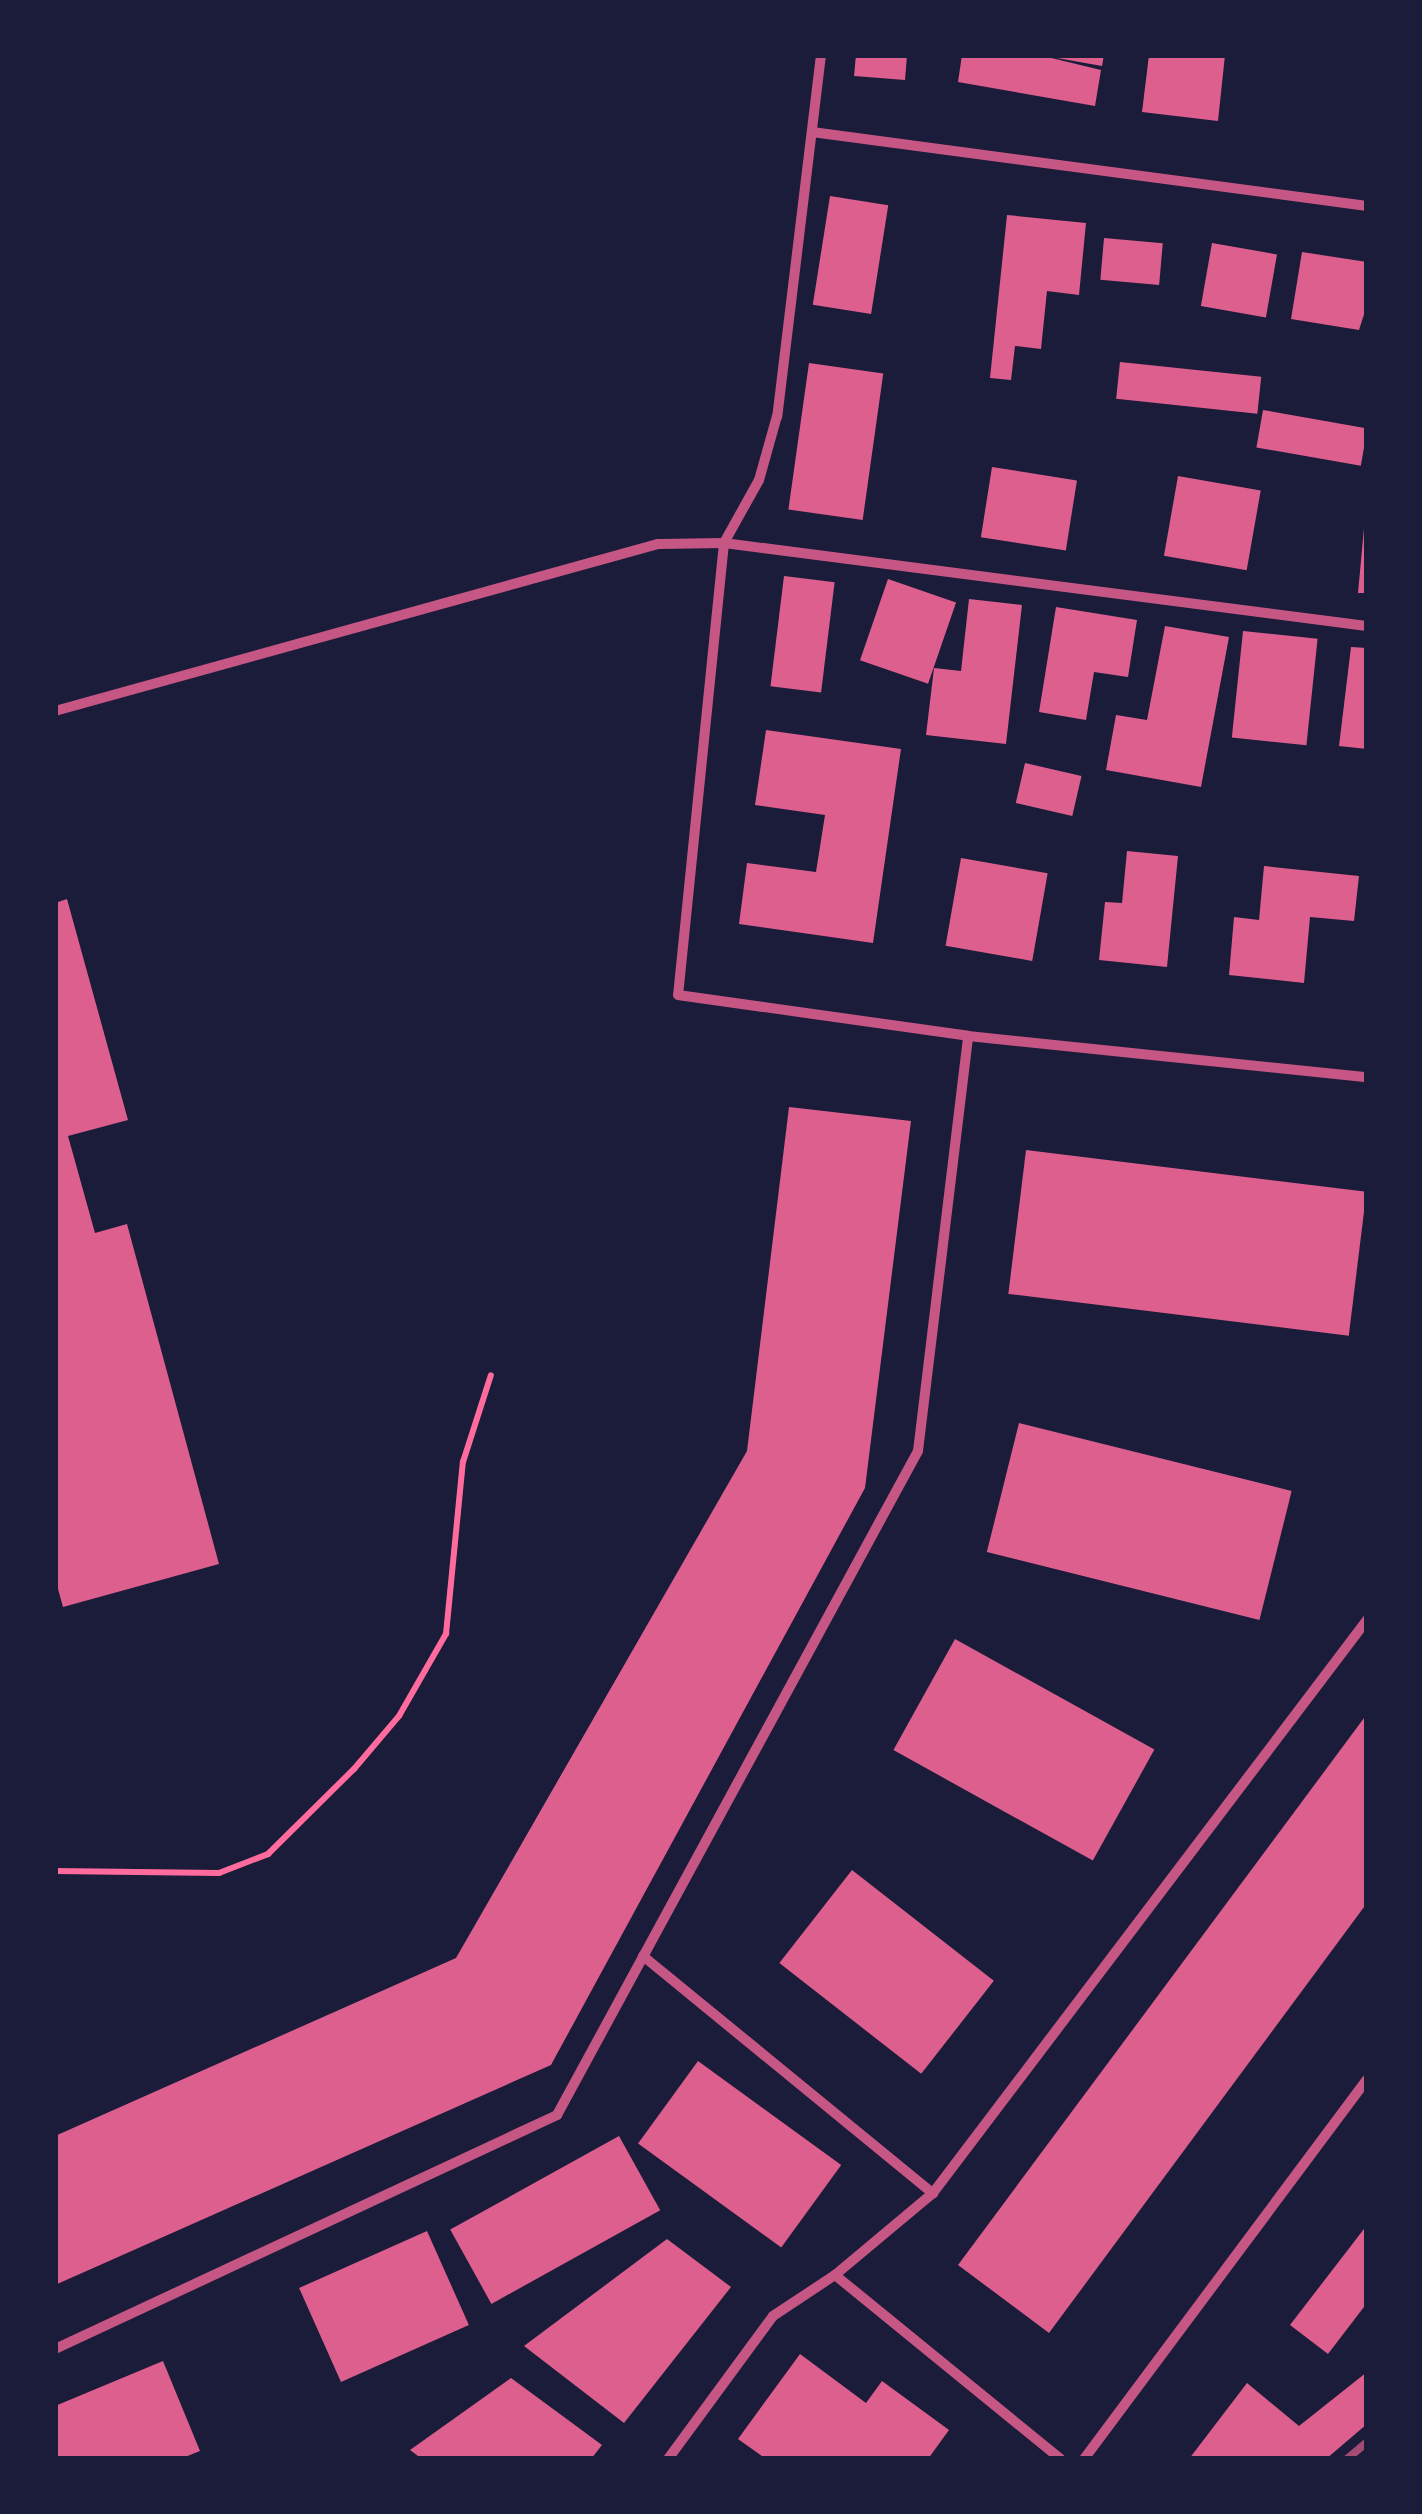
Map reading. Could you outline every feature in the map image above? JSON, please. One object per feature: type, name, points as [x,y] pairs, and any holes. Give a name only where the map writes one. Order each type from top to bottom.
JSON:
[{"type":"street","points":[[821,55],[777,416],[759,480],[724,543],[678,995],[968,1036],[1367,1077]]},
{"type":"street","points":[[812,132],[1367,206]]},
{"type":"street","points":[[55,710],[658,544],[724,543],[1367,626]]},
{"type":"street","points":[[55,2348],[557,2116],[918,1450],[968,1036]]},
{"type":"street","points":[[668,2459],[773,2316],[835,2276],[933,2193],[1367,1620]]},
{"type":"street","points":[[644,1956],[933,2193]]},
{"type":"street","points":[[1084,2459],[1367,2080]]},
{"type":"street","points":[[835,2276],[1061,2459]]},
{"type":"path","points":[[55,1871],[219,1873],[268,1854],[354,1769],[399,1716],[446,1634],[463,1462],[491,1374]]},
{"type":"building","points":[[856,55],[907,55],[905,80],[854,76]]},
{"type":"building","points":[[962,55],[1039,55],[1101,70],[1095,106],[958,82]]},
{"type":"building","points":[[1040,55],[1104,55],[1102,66]]},
{"type":"building","points":[[1149,55],[1225,55],[1218,121],[1142,112]]},
{"type":"building","points":[[830,196],[888,205],[871,314],[813,305]]},
{"type":"building","points":[[1007,215],[1086,223],[1079,295],[1047,291],[1041,349],[1015,346],[1011,380],[990,378]]},
{"type":"building","points":[[1104,238],[1163,243],[1159,285],[1100,280]]},
{"type":"building","points":[[1212,243],[1277,254],[1266,317],[1201,306]]},
{"type":"building","points":[[1302,252],[1367,262],[1367,305],[1359,330],[1291,319]]},
{"type":"building","points":[[1120,362],[1261,377],[1257,414],[1116,399]]},
{"type":"building","points":[[809,363],[883,373],[863,520],[788,510]]},
{"type":"building","points":[[1263,410],[1367,428],[1361,466],[1256,447]]},
{"type":"building","points":[[992,467],[1077,480],[1066,551],[981,537]]},
{"type":"building","points":[[1178,476],[1261,491],[1247,570],[1164,556]]},
{"type":"building","points":[[1364,528],[1367,593],[1358,593]]},
{"type":"building","points":[[784,576],[835,582],[821,692],[770,686]]},
{"type":"building","points":[[888,579],[956,602],[928,684],[860,660]]},
{"type":"building","points":[[969,599],[1022,605],[1006,744],[926,735],[934,668],[961,671]]},
{"type":"building","points":[[1056,607],[1137,620],[1128,677],[1094,672],[1086,720],[1039,712]]},
{"type":"building","points":[[1165,626],[1229,637],[1201,787],[1106,770],[1116,715],[1147,720]]},
{"type":"building","points":[[1243,631],[1318,639],[1306,745],[1232,737]]},
{"type":"building","points":[[1351,647],[1367,648],[1367,749],[1339,746]]},
{"type":"building","points":[[766,730],[901,749],[873,943],[739,924],[747,863],[816,872],[825,815],[755,805]]},
{"type":"building","points":[[1025,763],[1082,776],[1072,816],[1016,803]]},
{"type":"building","points":[[1127,851],[1178,856],[1167,967],[1099,960],[1105,902],[1122,903]]},
{"type":"building","points":[[961,858],[1048,873],[1032,961],[946,946]]},
{"type":"building","points":[[1264,866],[1359,876],[1354,921],[1310,917],[1304,983],[1229,975],[1234,917],[1259,920]]},
{"type":"building","points":[[67,899],[128,1120],[68,1136],[95,1233],[127,1224],[219,1564],[63,1607],[55,1578],[55,903]]},
{"type":"building","points":[[789,1107],[911,1121],[865,1488],[551,2065],[55,2285],[55,2136],[456,1958],[747,1451]]},
{"type":"building","points":[[1026,1150],[1366,1192],[1349,1336],[1008,1294]]},
{"type":"building","points":[[1019,1423],[1292,1491],[1259,1620],[987,1552]]},
{"type":"building","points":[[955,1639],[1154,1750],[1093,1861],[893,1750]]},
{"type":"building","points":[[1367,1714],[1367,1903],[1049,2333],[958,2265]]},
{"type":"building","points":[[852,1870],[994,1981],[921,2074],[779,1963]]},
{"type":"building","points":[[698,2061],[841,2165],[781,2248],[638,2144]]},
{"type":"building","points":[[619,2136],[660,2210],[491,2304],[450,2230]]},
{"type":"building","points":[[1367,2225],[1367,2303],[1328,2354],[1290,2325]]},
{"type":"building","points":[[427,2231],[469,2325],[341,2382],[299,2288]]},
{"type":"building","points":[[667,2239],[731,2287],[624,2423],[524,2346]]},
{"type":"building","points":[[800,2354],[866,2403],[882,2381],[949,2430],[928,2459],[766,2459],[738,2439]]},
{"type":"building","points":[[163,2361],[200,2451],[180,2459],[55,2459],[55,2406]]},
{"type":"building","points":[[1367,2372],[1367,2424],[1326,2459],[1189,2459],[1247,2383],[1299,2426]]},
{"type":"building","points":[[511,2378],[602,2445],[591,2459],[422,2459],[410,2450]]},
{"type":"railway","points":[[1347,2459],[1367,2442]]}]
